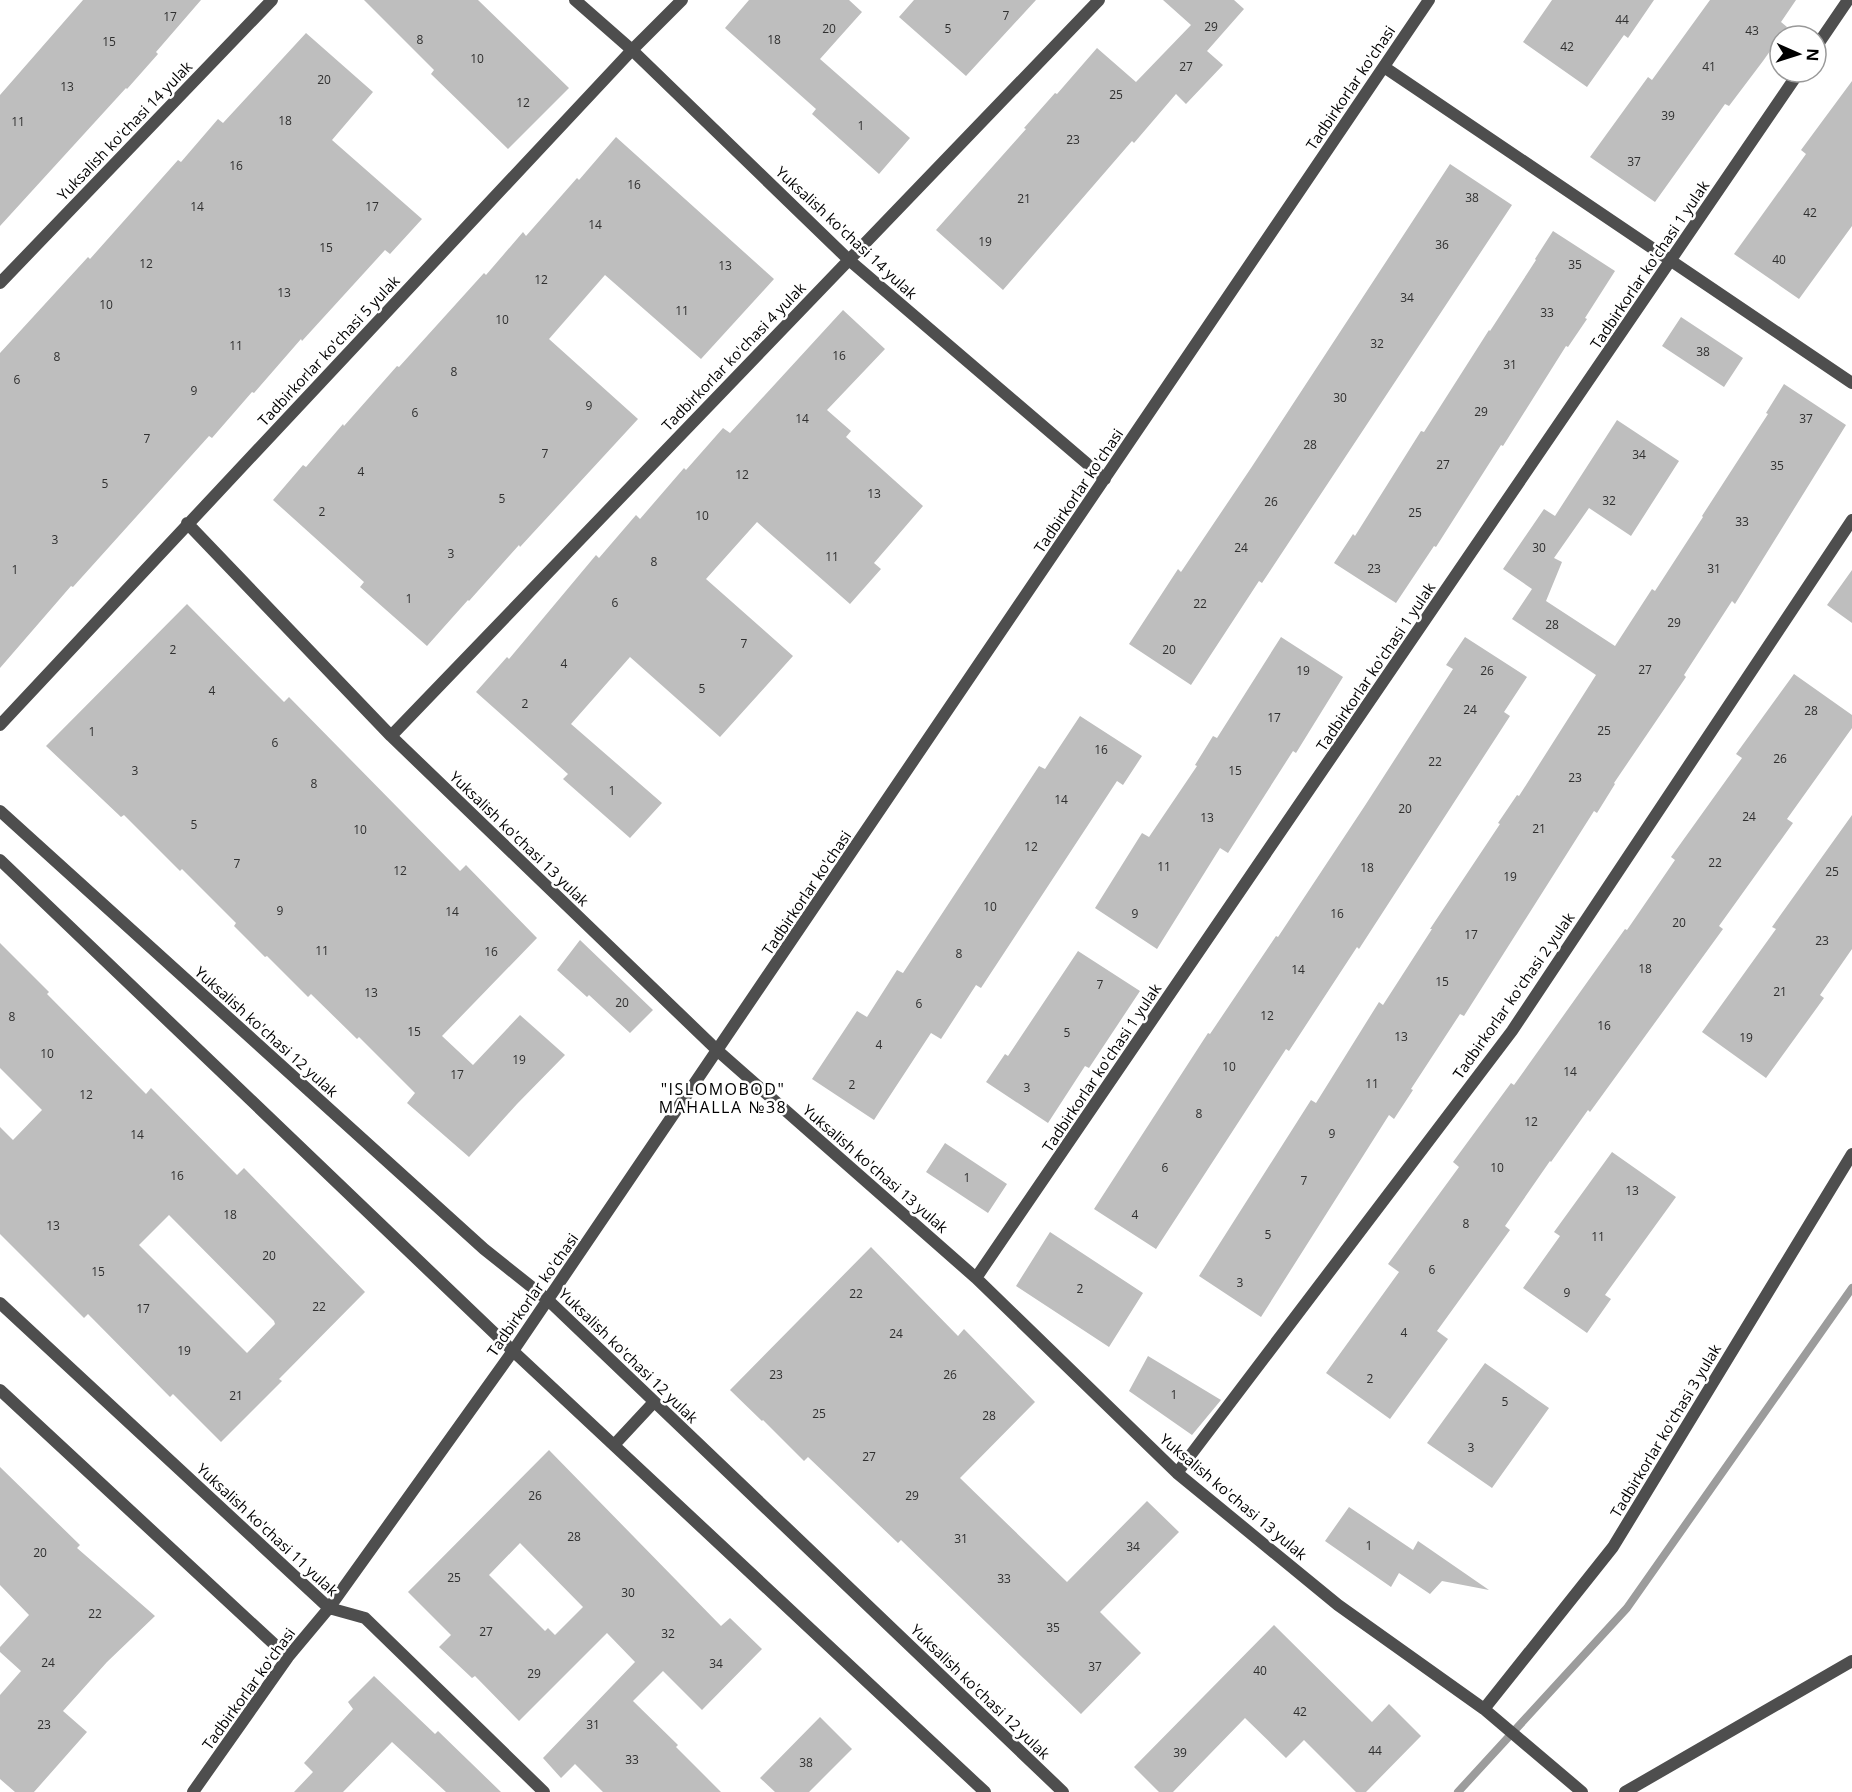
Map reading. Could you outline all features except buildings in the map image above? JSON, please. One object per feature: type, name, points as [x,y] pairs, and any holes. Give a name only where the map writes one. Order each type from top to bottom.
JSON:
[{"type":"street","name":"Yuksalish ko'chasi 14 yulak","points":[[0,283],[272,0]]},
{"type":"street","name":"Yuksalish ko'chasi 14 yulak","points":[[575,0],[632,50],[849,260],[1105,479]]},
{"type":"street","name":"Tadbirkorlar ko'chasi 5 yulak","points":[[0,725],[632,50],[682,0]]},
{"type":"street","name":"Tadbirkorlar ko'chasi 4 yulak","points":[[391,736],[1099,0]]},
{"type":"street","name":"Tadbirkorlar ko'chasi","points":[[193,1792],[288,1657],[329,1608],[513,1351],[718,1052],[1429,0]]},
{"type":"street","points":[[1828,29],[1848,0]]},
{"type":"street","points":[[1384,67],[1852,383]]},
{"type":"street","name":"Tadbirkorlar ko'chasi 1 yulak","points":[[976,1278],[1791,84]]},
{"type":"street","name":"Tadbirkorlar ko'chasi 2 yulak","points":[[1177,1473],[1512,1031],[1852,520]]},
{"type":"street","name":"Yuksalish ko'chasi 13 yulak","points":[[187,524],[391,736],[718,1052],[976,1278],[1177,1473],[1338,1605],[1484,1709],[1582,1792]]},
{"type":"street","name":"Yuksalish ko'chasi 12 yulak","points":[[0,811],[484,1249],[548,1300],[1063,1792]]},
{"type":"street","points":[[0,860],[513,1351],[985,1792]]},
{"type":"street","name":"Tadbirkorlar ko'chasi 3 yulak","points":[[1484,1709],[1613,1547],[1852,1154]]},
{"type":"street","name":"Yuksalish ko'chasi 11 yulak","points":[[0,1303],[329,1608],[364,1618],[544,1792]]},
{"type":"street","points":[[0,1390],[288,1657]]},
{"type":"street","points":[[614,1445],[654,1402]]},
{"type":"street","points":[[1625,1792],[1852,1661]]},
{"type":"waterway","points":[[1458,1792],[1627,1608],[1852,1288]]},
{"type":"district","name":"\"ISLOMOBOD\" MAHALLA №38","points":[[723,1098]]}]
